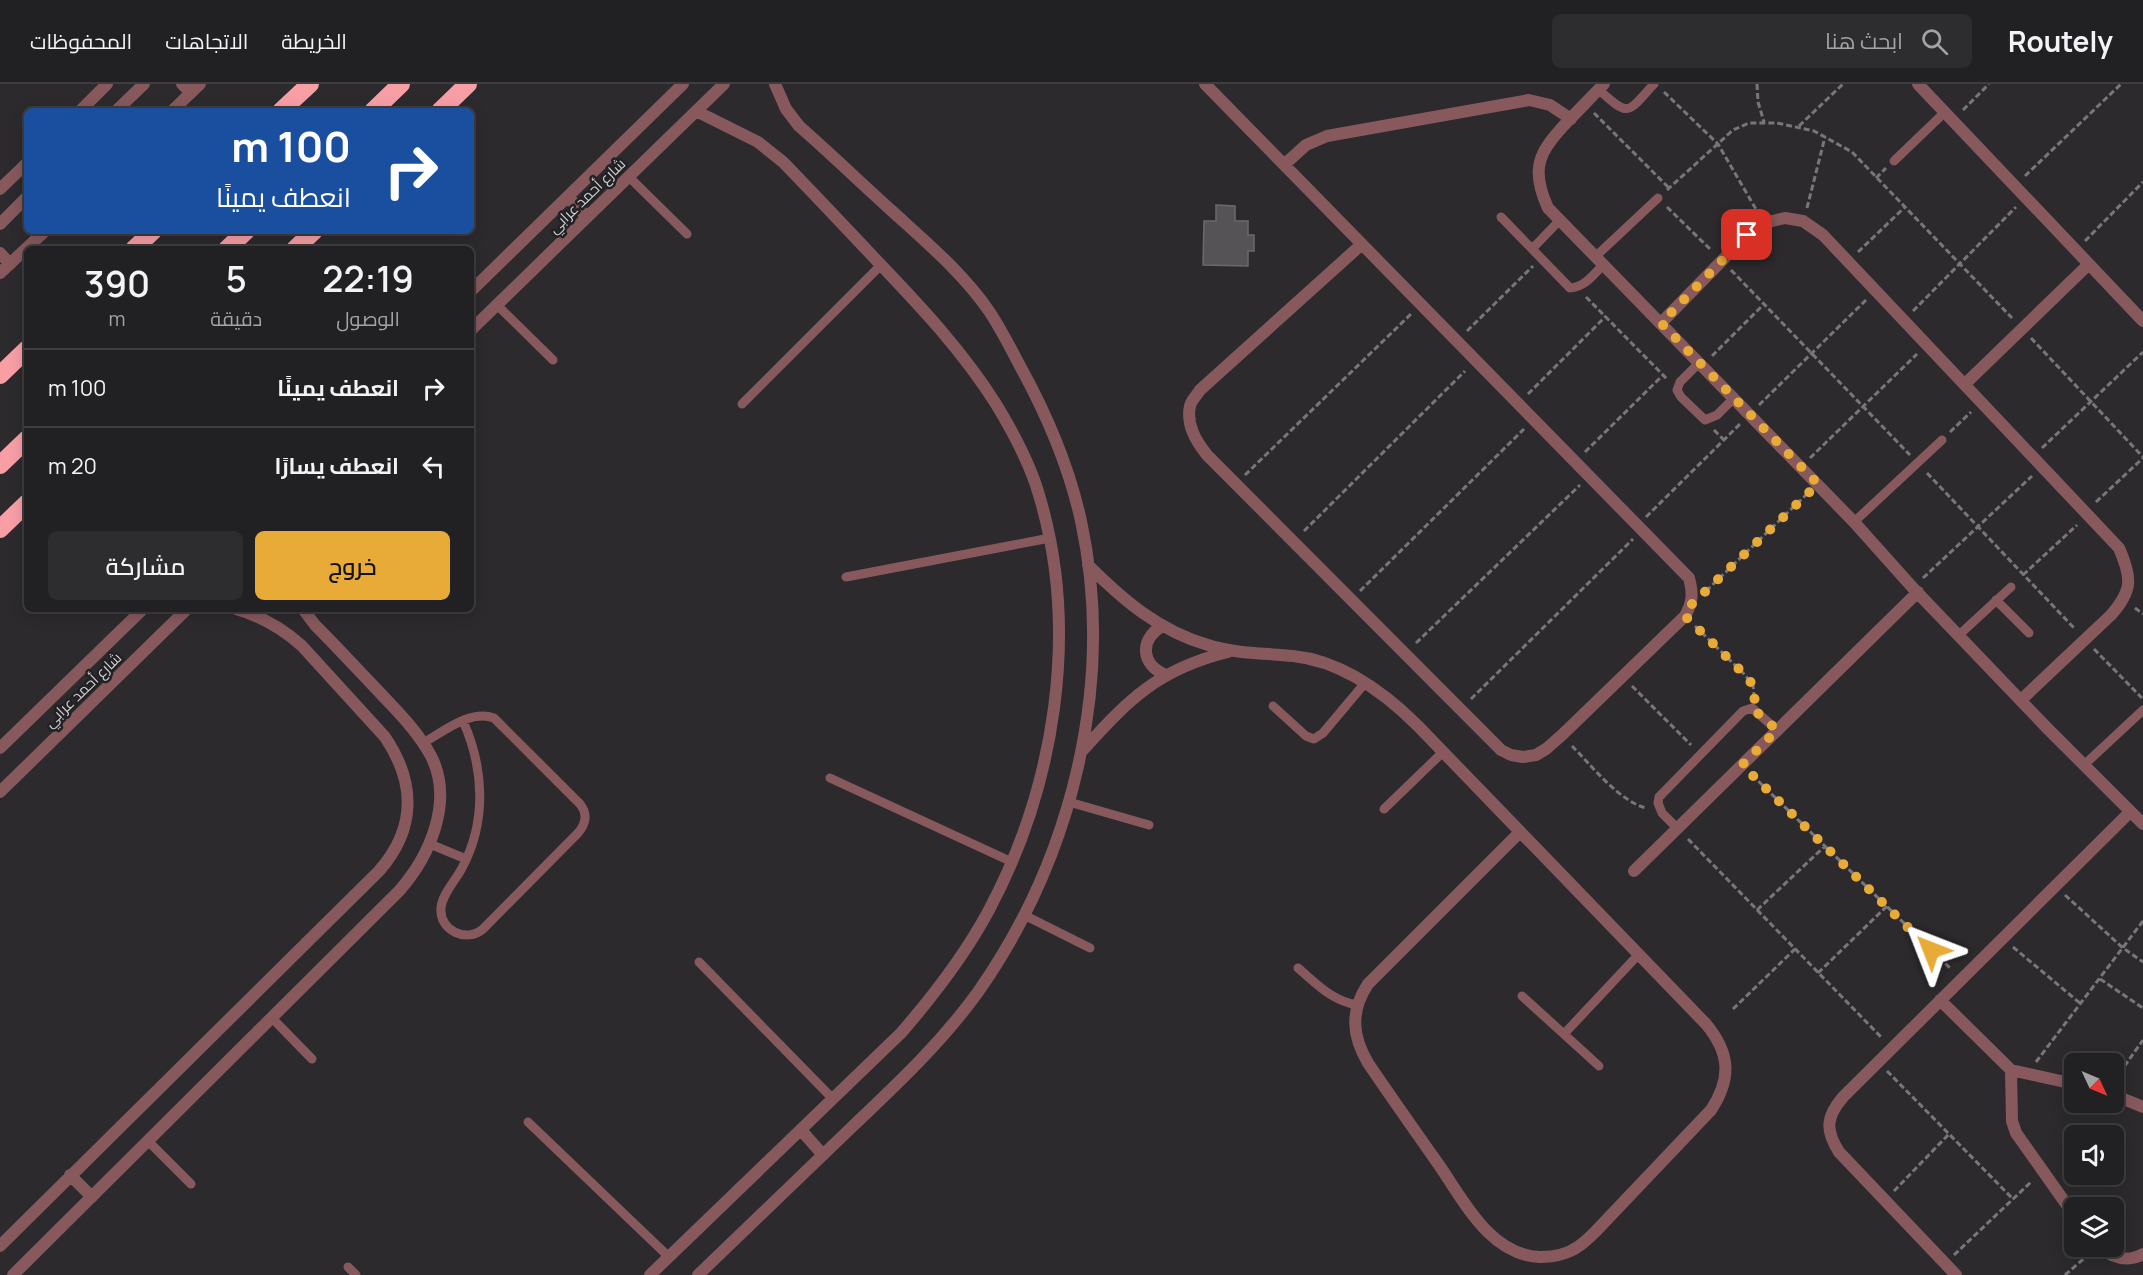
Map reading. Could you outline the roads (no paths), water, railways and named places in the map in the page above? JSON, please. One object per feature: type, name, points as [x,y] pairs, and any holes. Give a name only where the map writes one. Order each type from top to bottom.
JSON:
[{"type":"highway","points":[[284,108],[309,84]]},
{"type":"highway","points":[[376,108],[401,84]]},
{"type":"highway","points":[[443,108],[468,84]]},
{"type":"highway","points":[[137,246],[150,234]]},
{"type":"highway","points":[[230,246],[243,234]]},
{"type":"highway","points":[[298,246],[311,234]]},
{"type":"highway","points":[[0,375],[24,352]]},
{"type":"highway","points":[[0,465],[24,442]]},
{"type":"highway","points":[[0,529],[24,506]]},
{"type":"street","points":[[83,108],[107,84]]},
{"type":"street","points":[[119,108],[144,84]]},
{"type":"street","points":[[474,288],[683,84]]},
{"type":"street","name":"شارع أحمد عرابي","points":[[474,327],[724,84]]},
{"type":"street","points":[[698,1275],[925,1056],[952,1025],[999,960],[1024,915],[1050,858],[1082,751],[1091,676],[1093,637],[1088,565],[1081,521],[1061,452],[1034,390],[1004,335],[970,286],[942,257],[800,126],[786,109],[775,84]]},
{"type":"street","points":[[1205,84],[1286,164],[1475,361],[1689,578],[1693,591],[1688,610],[1562,735],[1536,755],[1523,757],[1510,755],[1501,750],[1236,484],[1194,438],[1190,422],[1190,405],[1200,390],[1362,244]]},
{"type":"street","points":[[1918,84],[2143,321]]},
{"type":"street","points":[[174,108],[191,87]]},
{"type":"street","points":[[1601,87],[1549,141],[1540,157],[1538,174],[1540,191],[1548,208],[1818,484],[1915,590],[2143,824]]},
{"type":"street","points":[[1286,164],[1306,145],[1327,136],[1529,100],[1550,105],[1571,119]]},
{"type":"street","points":[[650,1275],[901,1033],[949,974],[989,910],[1012,862],[1031,812],[1054,709],[1059,637],[1058,601],[1050,538],[1039,493],[1014,436],[997,406],[939,326],[783,162],[758,142],[696,111]]},
{"type":"street","points":[[0,189],[24,166]]},
{"type":"street","points":[[568,197],[587,217]]},
{"type":"street","points":[[0,224],[24,200]]},
{"type":"street","points":[[1661,323],[1747,235],[1764,223],[1785,218],[1803,221],[1823,236],[1848,261],[2119,548],[2126,566],[2128,584],[2124,600],[2021,700]]},
{"type":"street","points":[[29,246],[42,234]]},
{"type":"street","points":[[0,273],[24,251]]},
{"type":"street","points":[[0,253],[10,264]]},
{"type":"street","points":[[1965,384],[2089,264]]},
{"type":"street","points":[[1088,565],[1135,609],[1162,626],[1208,645],[1232,651],[1296,656],[1323,663],[1365,683],[1399,707],[1639,954],[1715,1034],[1725,1057],[1725,1081],[1720,1097],[1701,1123],[1579,1246],[1564,1254],[1548,1257],[1531,1257],[1515,1252],[1501,1244],[1477,1219],[1368,1063],[1357,1041],[1355,1029],[1357,1005],[1368,984],[1520,832]]},
{"type":"street","points":[[1634,871],[1915,590]]},
{"type":"street","points":[[0,748],[140,612]]},
{"type":"street","name":"شارع أحمد عرابي","points":[[0,792],[184,612]]},
{"type":"street","points":[[0,1246],[379,871],[395,850],[405,825],[408,797],[406,782],[396,753],[385,737],[290,635],[263,619],[244,612]]},
{"type":"street","points":[[18,1273],[412,877],[430,844],[438,811],[439,791],[432,757],[415,730],[305,612]]},
{"type":"street","points":[[1162,626],[1150,637],[1146,652],[1152,667],[1166,675]]},
{"type":"street","points":[[1082,751],[1120,708],[1142,690],[1166,675],[1198,661],[1232,651]]},
{"type":"street","points":[[1956,1275],[1839,1152],[1831,1139],[1829,1124],[1833,1109],[2130,812]]},
{"type":"street","points":[[1940,1000],[2011,1070],[2064,1082]]},
{"type":"street","points":[[2011,1070],[2012,1121],[2016,1133],[2064,1202]]},
{"type":"street","points":[[2124,1099],[2143,1107]]},
{"type":"street","points":[[801,1130],[823,1155]]},
{"type":"street","points":[[70,1175],[92,1197]]},
{"type":"street","points":[[2116,1257],[2134,1259],[2143,1254]]},
{"type":"lane","points":[[1601,87],[1618,108],[1624,110],[1631,108],[1654,84]]},
{"type":"lane","points":[[1894,161],[1949,116]]},
{"type":"lane","points":[[629,177],[687,234]]},
{"type":"lane","points":[[1501,217],[1570,288],[1577,288],[1584,284],[1599,261],[1658,198]]},
{"type":"lane","points":[[1532,249],[1559,221]]},
{"type":"lane","points":[[742,404],[881,265]]},
{"type":"lane","points":[[497,305],[553,360]]},
{"type":"lane","points":[[1701,365],[1680,382],[1677,390],[1681,397],[1704,420],[1717,415],[1734,398]]},
{"type":"lane","points":[[1854,522],[1942,440]]},
{"type":"lane","points":[[846,577],[1050,538]]},
{"type":"lane","points":[[1959,635],[2011,586]]},
{"type":"lane","points":[[1996,600],[2028,633]]},
{"type":"lane","points":[[1273,706],[1306,736],[1314,738],[1323,733],[1365,683]]},
{"type":"lane","points":[[1678,829],[1660,808],[1659,797],[1743,711],[1752,708],[1777,730]]},
{"type":"lane","points":[[2084,765],[2143,711]]},
{"type":"lane","points":[[423,743],[463,721],[482,715],[488,716],[499,721],[583,808],[585,819],[578,833],[483,929],[468,936],[462,936],[453,930],[445,923],[440,912],[444,899],[466,859],[476,831],[480,794],[476,756],[463,721]]},
{"type":"lane","points":[[1384,810],[1443,752]]},
{"type":"lane","points":[[830,778],[1012,862]]},
{"type":"lane","points":[[1068,802],[1149,825]]},
{"type":"lane","points":[[430,844],[466,859]]},
{"type":"lane","points":[[1024,915],[1090,948]]},
{"type":"lane","points":[[1564,1034],[1639,954]]},
{"type":"lane","points":[[699,962],[833,1099]]},
{"type":"lane","points":[[1298,968],[1331,996],[1343,1003],[1357,1005]]},
{"type":"lane","points":[[1522,996],[1599,1066]]},
{"type":"lane","points":[[272,1018],[312,1059]]},
{"type":"lane","points":[[528,1122],[669,1257]]},
{"type":"lane","points":[[148,1141],[192,1184]]},
{"type":"lane","points":[[348,1267],[356,1275]]}]
